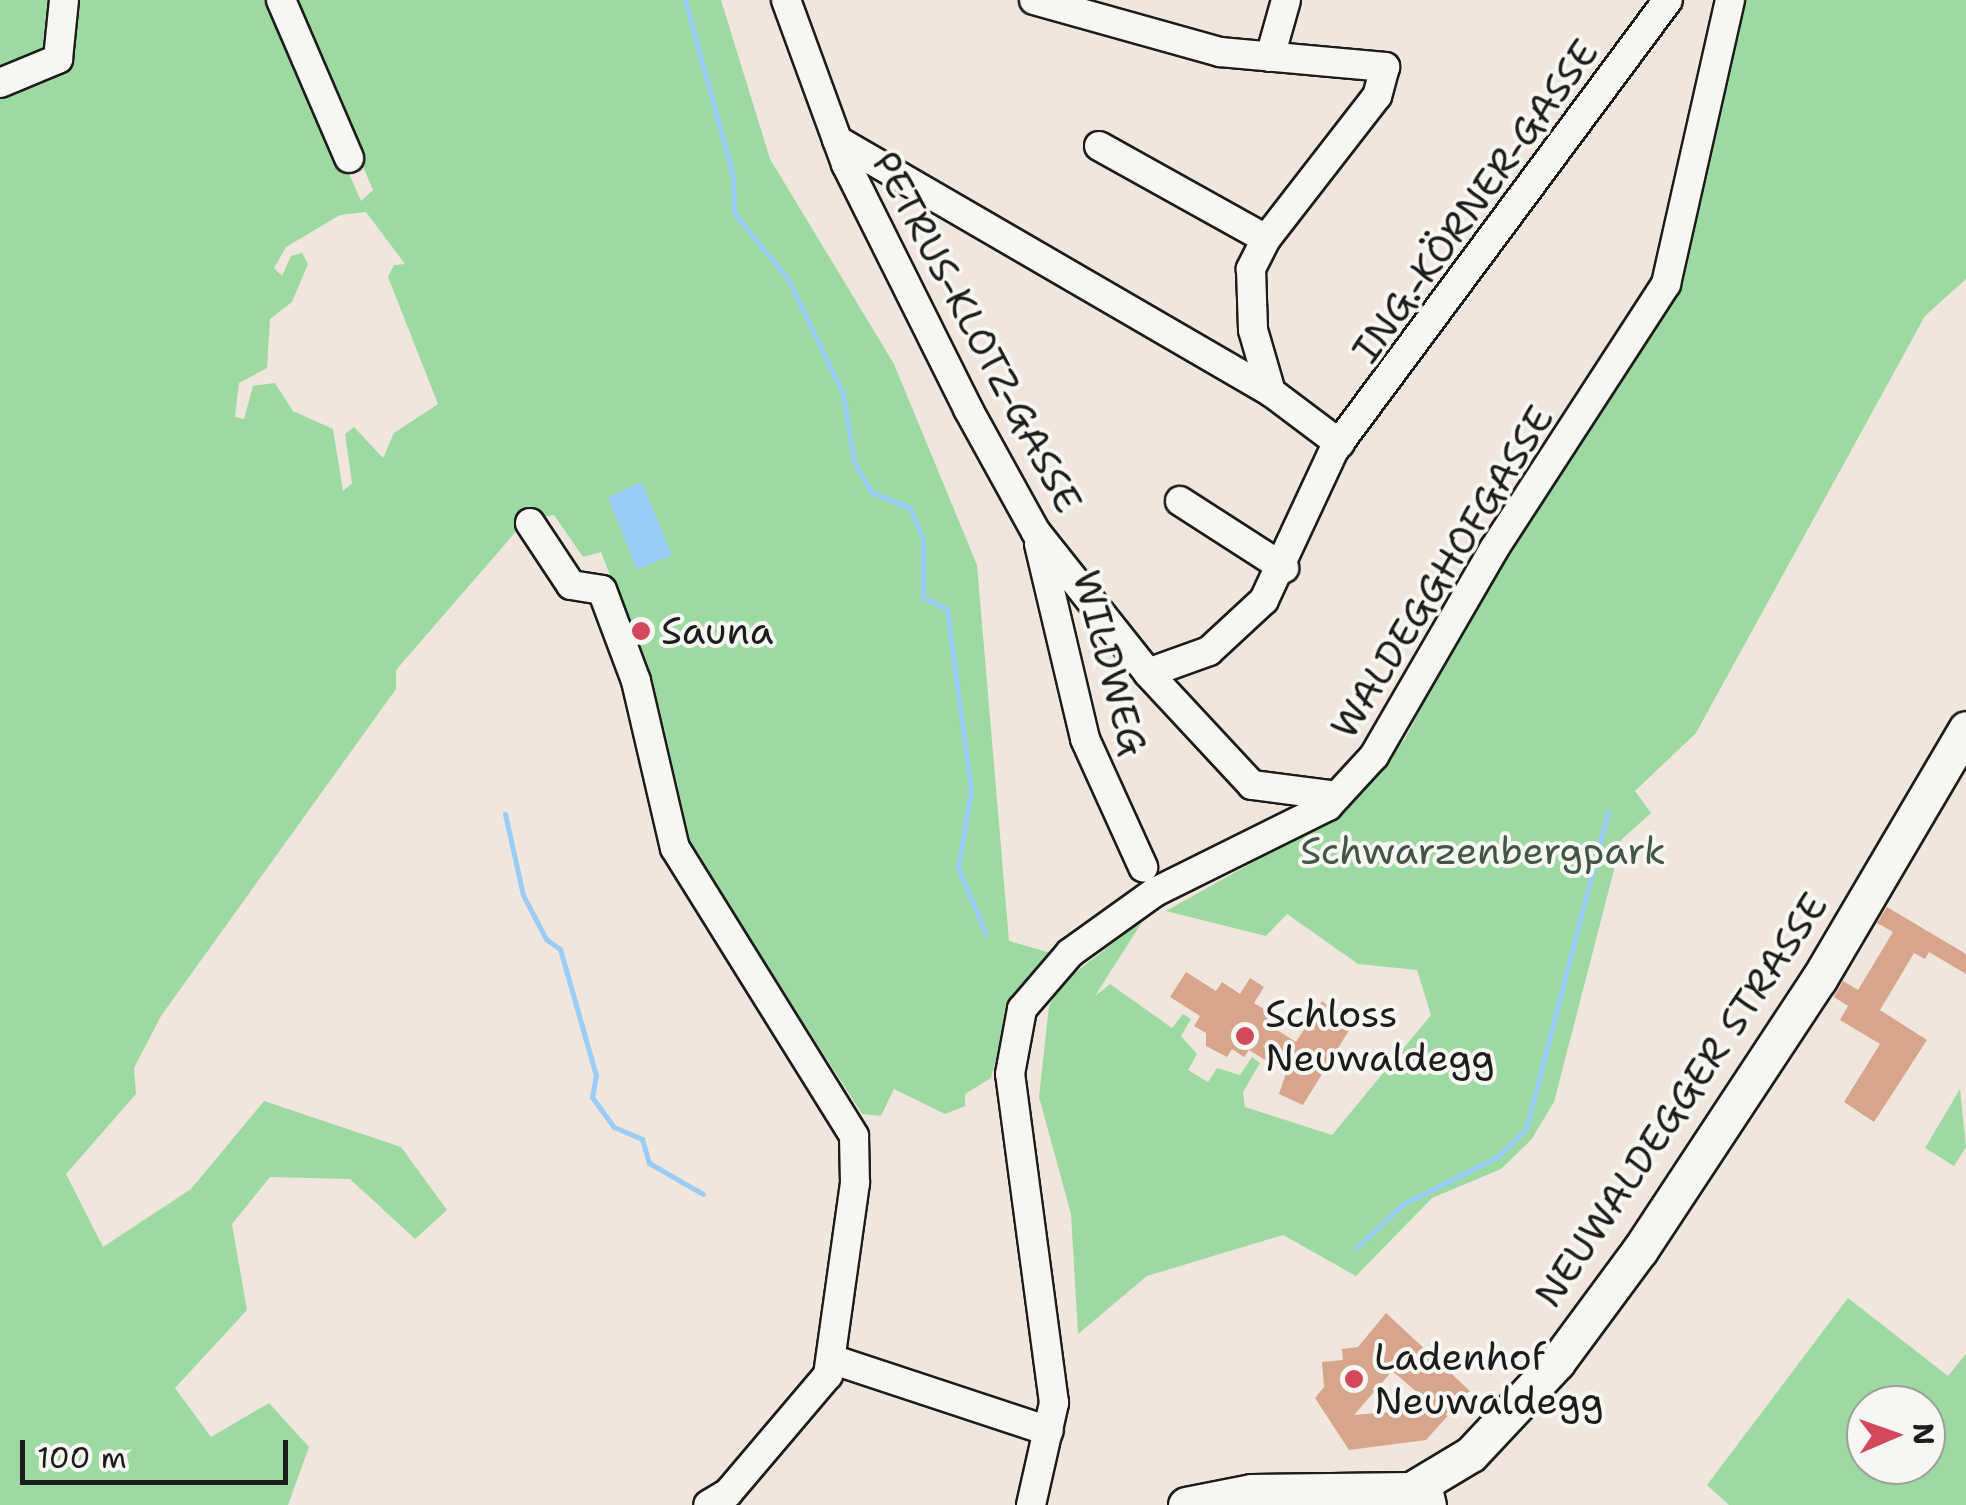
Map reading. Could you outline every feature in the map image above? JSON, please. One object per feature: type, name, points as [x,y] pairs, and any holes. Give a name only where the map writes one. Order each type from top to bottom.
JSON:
[{"type":"main road","name":"NEUWALDEGGER STRASSE","points":[[1429,1495],[1491,1435],[1603,1302],[1818,978],[1966,729]]},
{"type":"main road","points":[[1186,1505],[1234,1493],[1429,1495]]},
{"type":"street","points":[[0,83],[58,60],[64,0]]},
{"type":"street","points":[[281,0],[349,158]]},
{"type":"street","name":"PETRUS-KLOTZ-GASSE","points":[[786,0],[836,140],[1036,532],[1148,672],[1252,785],[1315,787],[1337,796]]},
{"type":"street","points":[[1034,0],[1161,40],[1270,57],[1385,67],[1377,96],[1266,239],[1248,296],[1271,392]]},
{"type":"street","points":[[1270,57],[1286,0]]},
{"type":"street","name":"ING.-KÖRNER-GASSE","points":[[1148,672],[1230,638],[1284,568],[1340,444],[1668,0]]},
{"type":"street","name":"WALDEGGHOFGASSE","points":[[1032,1505],[1049,1431],[1053,1384],[1010,1074],[1022,1008],[1070,952],[1154,892],[1337,796],[1395,726],[1494,550],[1666,284],[1730,0]]},
{"type":"street","points":[[836,140],[1271,392],[1340,444]]},
{"type":"street","points":[[1099,146],[1266,239]]},
{"type":"street","points":[[1180,501],[1284,568]]},
{"type":"street","points":[[530,523],[571,585],[602,590],[636,681],[675,848],[848,1120],[856,1183],[834,1360],[810,1401],[708,1505]]},
{"type":"street","name":"WILDWEG","points":[[1036,532],[1085,739],[1143,867]]},
{"type":"street","points":[[834,1360],[1049,1431]]},
{"type":"green space","points":[[0,0],[52,0],[52,46],[0,77]]},
{"type":"green space","points":[[76,0],[273,0],[361,201],[373,190],[291,0],[721,0],[770,159],[894,364],[977,565],[1009,941],[1051,953],[1012,997],[991,1078],[965,1094],[965,1106],[945,1114],[894,1089],[881,1116],[862,1114],[686,839],[640,652],[601,552],[583,557],[554,515],[526,520],[396,670],[396,689],[161,1016],[134,1068],[136,1094],[66,1174],[103,1247],[191,1189],[264,1101],[401,1147],[447,1210],[415,1239],[350,1179],[270,1177],[232,1224],[247,1310],[175,1388],[211,1437],[269,1403],[309,1447],[288,1505],[0,1505],[0,91],[61,66],[72,53]],"holes":[[[366,212],[405,264],[394,265],[388,277],[438,404],[394,433],[383,458],[354,427],[345,434],[352,483],[343,491],[333,429],[293,411],[275,383],[253,386],[244,419],[235,417],[239,383],[267,368],[270,319],[292,302],[308,264],[302,253],[291,256],[282,276],[274,268],[286,247],[340,215]]]},
{"type":"green space","name":"Schwarzenbergpark","points":[[1740,0],[1966,0],[1966,279],[1925,316],[1696,733],[1635,791],[1651,813],[1622,839],[1554,1102],[1531,1140],[1501,1169],[1432,1198],[1356,1276],[1283,1235],[1147,1276],[1078,1334],[1071,1214],[1039,1097],[1049,1006],[1062,983],[1144,919],[1095,996],[1110,984],[1172,1028],[1183,1014],[1191,1019],[1181,1036],[1197,1054],[1188,1070],[1208,1082],[1217,1068],[1240,1075],[1252,1057],[1260,1063],[1243,1092],[1245,1107],[1332,1135],[1431,1015],[1417,970],[1358,964],[1287,914],[1266,936],[1166,911],[1348,809],[1405,739],[1500,556],[1669,304]]},
{"type":"green space","points":[[1960,1089],[1966,1147],[1954,1166],[1925,1148]]},
{"type":"green space","points":[[1848,1298],[1948,1376],[1966,1354],[1966,1505],[1729,1505],[1707,1485]]},
{"type":"water","points":[[642,482],[672,555],[637,570],[608,497]]},
{"type":"building","points":[[1887,907],[1966,954],[1966,974],[1929,952],[1925,959],[1914,953],[1880,1010],[1927,1040],[1874,1122],[1844,1102],[1880,1044],[1840,1020],[1848,1006],[1834,997],[1843,981],[1858,990],[1893,932],[1877,923]]},
{"type":"building","name":"Schloss Neuwaldegg","points":[[1186,972],[1216,991],[1222,982],[1240,994],[1250,978],[1264,987],[1254,1003],[1272,1014],[1266,1023],[1296,1042],[1322,1001],[1351,1027],[1303,1105],[1279,1094],[1286,1073],[1249,1050],[1244,1057],[1232,1049],[1227,1057],[1206,1046],[1206,1033],[1194,1026],[1200,1016],[1170,997]]},
{"type":"building","name":"Ladenhof Neuwaldegg","points":[[1386,1313],[1470,1391],[1426,1440],[1349,1450],[1315,1398],[1324,1387],[1322,1362],[1343,1360],[1342,1349],[1358,1347]],"holes":[[[1392,1371],[1436,1408],[1354,1415]]]},
{"type":"waterway","points":[[685,0],[733,176],[734,213],[788,279],[843,394],[854,462],[871,492],[910,508],[923,538],[923,597],[947,609],[971,791],[958,868],[986,934]]},
{"type":"waterway","points":[[1356,1248],[1403,1204],[1497,1157],[1526,1129],[1608,811]]},
{"type":"waterway","points":[[505,814],[523,895],[546,939],[560,949],[596,1075],[592,1097],[614,1127],[642,1139],[649,1163],[703,1194]]},
{"type":"place","name":"Sauna","points":[[641,631]]},
{"type":"place","name":"Schloss Neuwaldegg","points":[[1245,1036]]},
{"type":"place","name":"Ladenhof Neuwaldegg","points":[[1354,1379]]}]
